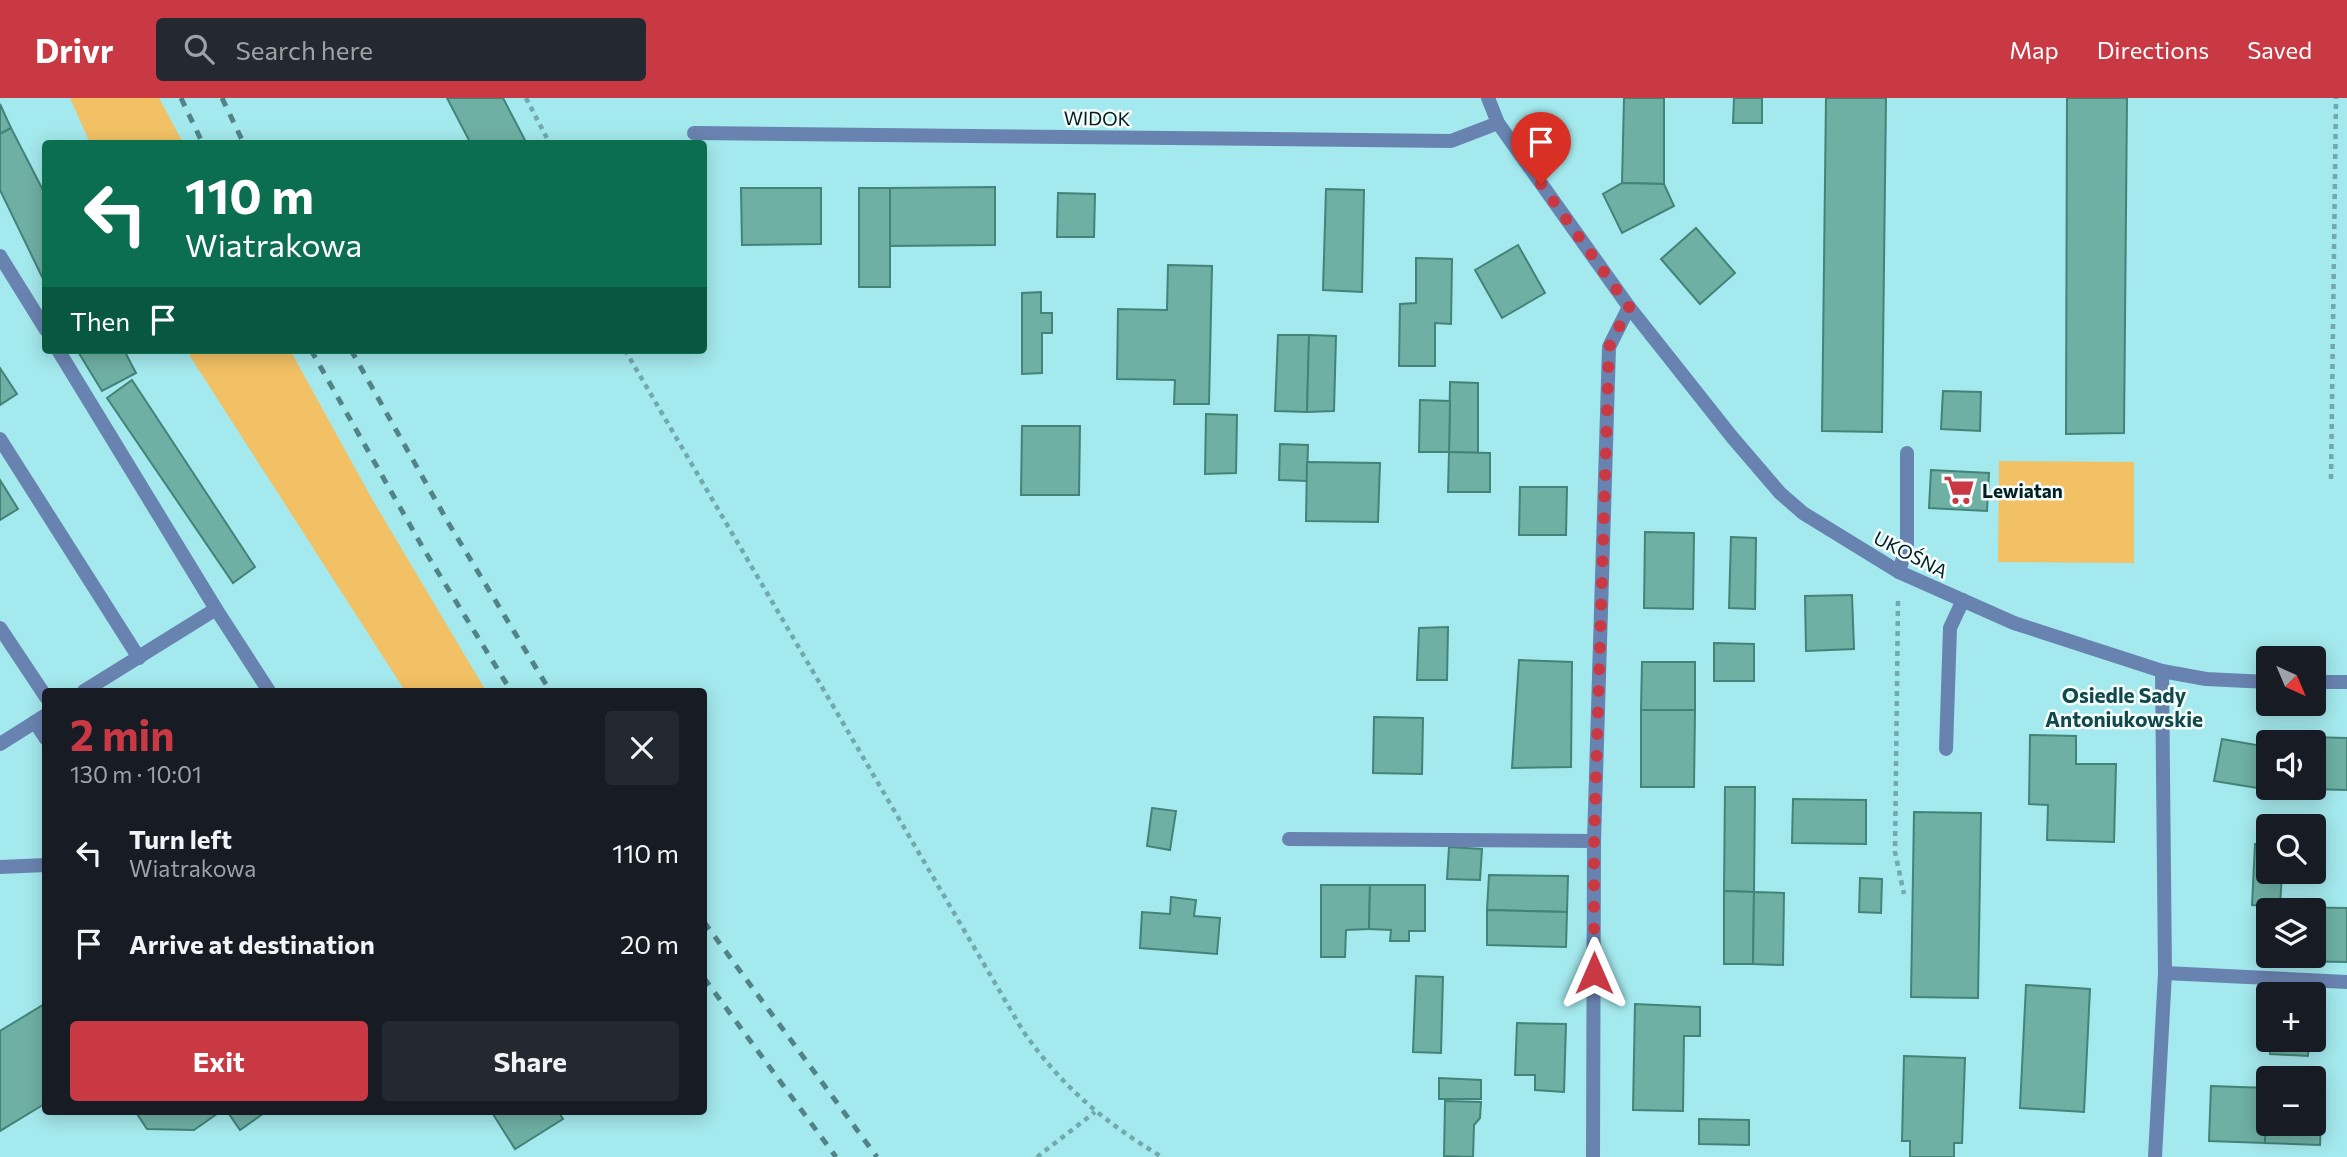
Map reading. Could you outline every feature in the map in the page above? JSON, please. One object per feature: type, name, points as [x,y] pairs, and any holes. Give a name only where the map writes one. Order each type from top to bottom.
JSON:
[{"type":"street","name":"UKOŚNA","points":[[1488,98],[1498,123],[1629,307],[1780,493],[1822,526],[1899,572],[2014,623],[2162,671],[2206,680],[2256,682]]},
{"type":"street","name":"WIDOK","points":[[694,133],[1451,141],[1498,123]]},
{"type":"street","points":[[0,256],[42,324]]},
{"type":"street","points":[[1593,1157],[1594,841],[1609,347],[1629,307]]},
{"type":"street","points":[[60,354],[267,688]]},
{"type":"street","points":[[0,439],[139,658]]},
{"type":"street","points":[[1899,572],[1907,544],[1907,453]]},
{"type":"street","points":[[1946,749],[1951,628],[1963,600]]},
{"type":"street","points":[[90,688],[216,609]]},
{"type":"street","points":[[0,628],[42,691]]},
{"type":"street","points":[[2155,1157],[2165,973],[2162,671]]},
{"type":"street","points":[[2326,682],[2347,682]]},
{"type":"street","points":[[0,744],[40,719]]},
{"type":"street","points":[[1289,839],[1594,841]]},
{"type":"street","points":[[0,867],[42,865]]},
{"type":"street","points":[[2165,973],[2347,982]]},
{"type":"path","points":[[526,98],[548,140]]},
{"type":"path","points":[[2331,479],[2336,98]]},
{"type":"path","points":[[627,354],[1023,1031],[1052,1070],[1096,1112],[1162,1157]]},
{"type":"path","points":[[1899,572],[1895,852],[1904,894]]},
{"type":"path","points":[[1037,1157],[1096,1112]]},
{"type":"shaded area","points":[[70,98],[159,98],[181,140],[89,140]]},
{"type":"shaded area","points":[[189,354],[292,354],[372,499],[484,688],[403,688]]},
{"type":"shaded area","points":[[1999,461],[2134,462],[2134,563],[1998,562]]},
{"type":"building","points":[[447,98],[503,98],[525,140],[469,140]]},
{"type":"building","points":[[1624,98],[1664,98],[1664,184],[1622,183]]},
{"type":"building","points":[[1734,98],[1762,98],[1762,123],[1733,123]]},
{"type":"building","points":[[1826,98],[1886,98],[1882,432],[1822,431]]},
{"type":"building","points":[[2067,98],[2127,98],[2124,433],[2066,434]]},
{"type":"building","points":[[0,104],[11,128],[0,134]]},
{"type":"building","points":[[11,128],[42,188],[42,277],[0,190],[0,134]]},
{"type":"building","points":[[1622,183],[1664,184],[1674,206],[1622,233],[1603,194]]},
{"type":"building","points":[[995,187],[995,245],[890,246],[890,188]]},
{"type":"building","points":[[741,188],[821,188],[821,244],[742,245]]},
{"type":"building","points":[[859,188],[890,188],[890,287],[859,287]]},
{"type":"building","points":[[1326,189],[1364,190],[1362,292],[1323,290]]},
{"type":"building","points":[[1058,193],[1095,194],[1094,237],[1057,237]]},
{"type":"building","points":[[1696,228],[1735,273],[1700,304],[1661,259]]},
{"type":"building","points":[[1518,245],[1545,293],[1502,318],[1475,270]]},
{"type":"building","points":[[1416,258],[1452,259],[1451,324],[1435,323],[1435,366],[1399,366],[1400,304],[1416,303]]},
{"type":"building","points":[[1168,265],[1212,266],[1209,404],[1174,404],[1175,380],[1117,379],[1118,309],[1167,310]]},
{"type":"building","points":[[1041,292],[1041,313],[1052,313],[1052,333],[1042,333],[1042,373],[1022,374],[1022,293]]},
{"type":"building","points":[[1278,335],[1309,335],[1307,412],[1275,411]]},
{"type":"building","points":[[1309,335],[1336,336],[1334,411],[1307,412]]},
{"type":"building","points":[[79,354],[126,354],[136,373],[102,391]]},
{"type":"building","points":[[0,368],[17,394],[0,405]]},
{"type":"building","points":[[132,380],[255,567],[233,583],[107,398]]},
{"type":"building","points":[[1450,382],[1478,383],[1478,453],[1449,452]]},
{"type":"building","points":[[1943,391],[1981,392],[1980,431],[1941,429]]},
{"type":"building","points":[[1420,400],[1450,401],[1449,452],[1419,452]]},
{"type":"building","points":[[1206,414],[1237,415],[1236,473],[1205,474]]},
{"type":"building","points":[[1022,426],[1080,426],[1079,495],[1021,495]]},
{"type":"building","points":[[1280,444],[1308,445],[1307,481],[1279,480]]},
{"type":"building","points":[[1449,452],[1490,453],[1490,492],[1448,492]]},
{"type":"building","points":[[1307,462],[1380,463],[1378,522],[1306,521]]},
{"type":"building","name":"Lewiatan","points":[[1931,470],[1989,473],[1987,511],[1929,508]]},
{"type":"building","points":[[0,480],[18,509],[0,520]]},
{"type":"building","points":[[1520,487],[1567,487],[1566,535],[1519,535]]},
{"type":"building","points":[[1645,532],[1694,533],[1693,609],[1644,608]]},
{"type":"building","points":[[1731,537],[1756,538],[1755,609],[1729,608]]},
{"type":"building","points":[[1852,595],[1854,649],[1806,651],[1805,596]]},
{"type":"building","points":[[1448,627],[1447,680],[1417,680],[1419,628]]},
{"type":"building","points":[[1714,643],[1754,644],[1754,681],[1714,681]]},
{"type":"building","points":[[1519,660],[1572,662],[1571,767],[1512,768]]},
{"type":"building","points":[[1642,662],[1695,662],[1695,710],[1641,710]]},
{"type":"building","points":[[1641,710],[1695,710],[1694,787],[1641,787]]},
{"type":"building","points":[[1374,717],[1423,718],[1422,774],[1373,773]]},
{"type":"building","points":[[2030,735],[2076,736],[2076,764],[2116,764],[2114,842],[2047,840],[2048,805],[2029,804]]},
{"type":"building","points":[[2326,737],[2347,738],[2347,790],[2326,789]]},
{"type":"building","points":[[2222,739],[2256,745],[2256,788],[2214,781]]},
{"type":"building","points":[[1725,787],[1755,787],[1754,892],[1724,891]]},
{"type":"building","points":[[1793,799],[1866,800],[1866,844],[1792,843]]},
{"type":"building","points":[[1152,808],[1176,811],[1170,850],[1147,846]]},
{"type":"building","points":[[1914,812],[1981,813],[1978,998],[1911,997]]},
{"type":"building","points":[[2256,844],[2256,884],[2281,884],[2281,898],[2256,898],[2256,905],[2252,905]]},
{"type":"building","points":[[1449,847],[1482,849],[1480,880],[1447,879]]},
{"type":"building","points":[[1489,875],[1568,876],[1567,912],[1487,910]]},
{"type":"building","points":[[1860,878],[1882,879],[1881,913],[1859,912]]},
{"type":"building","points":[[1321,885],[1370,885],[1369,929],[1346,930],[1345,957],[1321,957]]},
{"type":"building","points":[[1370,885],[1425,885],[1425,931],[1409,931],[1409,941],[1390,941],[1391,930],[1369,929]]},
{"type":"building","points":[[1724,891],[1754,892],[1753,964],[1724,964]]},
{"type":"building","points":[[1754,892],[1784,893],[1783,965],[1753,964]]},
{"type":"building","points":[[1171,897],[1196,900],[1194,916],[1220,918],[1217,954],[1140,948],[1142,912],[1170,914]]},
{"type":"building","points":[[2326,908],[2347,908],[2347,962],[2326,962]]},
{"type":"building","points":[[1487,910],[1567,912],[1566,947],[1487,945]]},
{"type":"building","points":[[1416,976],[1443,977],[1441,1053],[1413,1052]]},
{"type":"building","points":[[2026,985],[2090,989],[2084,1112],[2020,1108]]},
{"type":"building","points":[[1635,1004],[1700,1007],[1700,1036],[1684,1036],[1683,1111],[1633,1110]]},
{"type":"building","points":[[42,1005],[42,1105],[0,1131],[0,1031]]},
{"type":"building","points":[[1517,1023],[1566,1024],[1564,1092],[1535,1090],[1535,1075],[1515,1075]]},
{"type":"building","points":[[2270,1052],[2308,1052],[2308,1056]]},
{"type":"building","points":[[1904,1056],[1965,1058],[1962,1143],[1954,1143],[1954,1157],[1910,1157],[1910,1141],[1902,1141]]},
{"type":"building","points":[[1439,1078],[1481,1080],[1481,1099],[1439,1099]]},
{"type":"building","points":[[2211,1086],[2256,1088],[2256,1136],[2265,1136],[2265,1143],[2209,1141]]},
{"type":"building","points":[[1445,1101],[1481,1102],[1480,1118],[1474,1125],[1473,1157],[1444,1156]]},
{"type":"building","points":[[138,1115],[215,1115],[194,1130],[147,1129]]},
{"type":"building","points":[[230,1115],[261,1115],[240,1130]]},
{"type":"building","points":[[494,1115],[560,1115],[563,1119],[515,1149]]},
{"type":"building","points":[[1699,1119],[1749,1120],[1749,1145],[1699,1144]]},
{"type":"building","points":[[2265,1136],[2320,1136],[2320,1145],[2265,1143]]},
{"type":"railway","points":[[181,98],[201,140]]},
{"type":"railway","points":[[222,98],[242,140]]},
{"type":"railway","points":[[313,354],[423,548],[509,688]]},
{"type":"railway","points":[[353,354],[449,524],[548,688]]},
{"type":"railway","points":[[707,926],[877,1157]]},
{"type":"railway","points":[[707,982],[836,1157]]},
{"type":"place","name":"Lewiatan","points":[[1959,490]]},
{"type":"district","name":"Osiedle Sady Antoniukowskie","points":[[2124,706]]},
{"type":"route","points":[[1541,184],[1629,307],[1609,347],[1594,841],[1594,973]]}]
